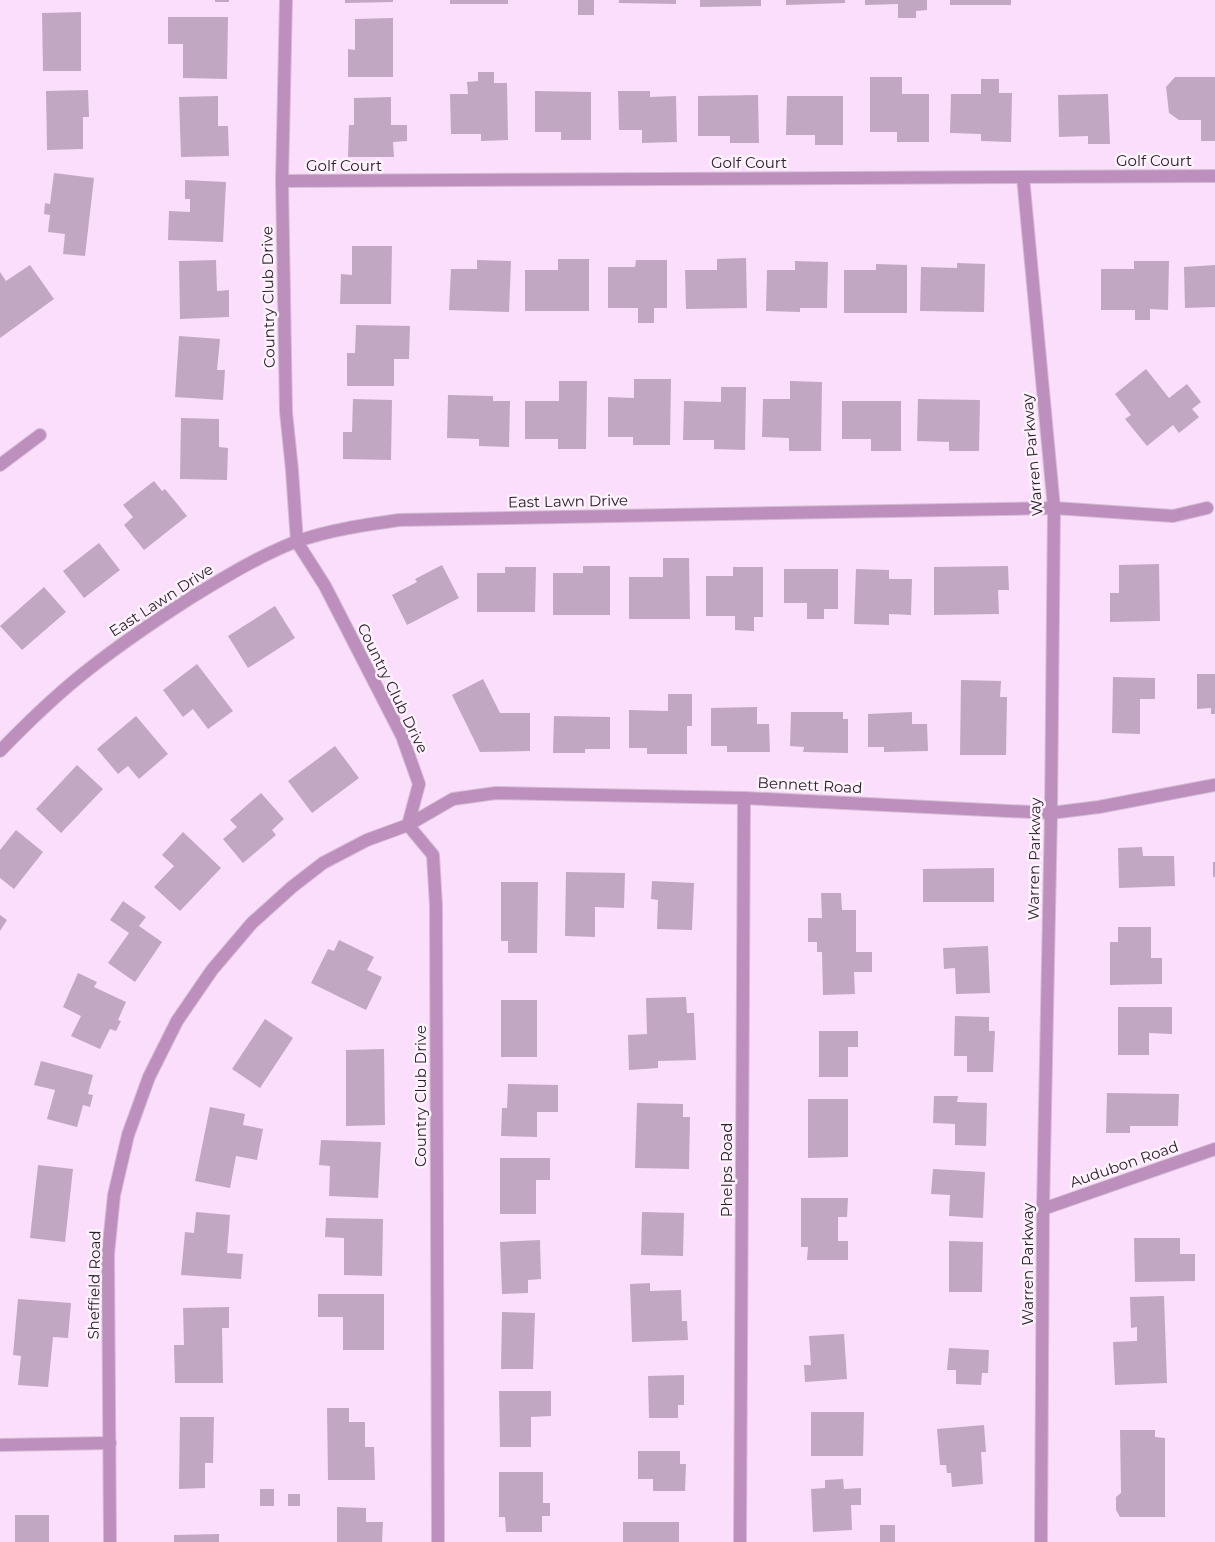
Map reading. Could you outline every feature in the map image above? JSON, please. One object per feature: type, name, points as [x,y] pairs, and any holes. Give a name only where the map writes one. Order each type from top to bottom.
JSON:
[{"type":"street","name":"Country Club Drive","points":[[286,0],[282,181],[286,412],[297,542],[325,586],[402,736],[419,784],[408,825],[433,855],[436,906],[438,1542]]},
{"type":"street","name":"Golf Court","points":[[282,181],[1215,176]]},
{"type":"street","name":"Warren Parkway","points":[[1023,177],[1054,508],[1051,813],[1043,1208],[1041,1542]]},
{"type":"street","points":[[0,465],[40,435]]},
{"type":"street","name":"East Lawn Drive","points":[[0,751],[35,715],[89,669],[145,627],[220,580],[270,553],[297,542],[349,527],[399,520],[1054,508],[1172,516],[1207,508]]},
{"type":"street","name":"Bennett Road","points":[[408,825],[453,799],[496,793],[744,798],[1051,813],[1099,807],[1215,786]]},
{"type":"street","name":"Phelps Road","points":[[740,1542],[744,798]]},
{"type":"street","name":"Sheffield Road","points":[[110,1542],[109,1244],[114,1195],[128,1135],[149,1077],[177,1021],[212,970],[252,923],[292,887],[324,863],[367,840],[408,825]]},
{"type":"street","name":"Audubon Road","points":[[1043,1208],[1215,1149]]},
{"type":"street","points":[[0,1445],[110,1443]]},
{"type":"building","points":[[215,0],[229,0],[229,2],[215,2]]},
{"type":"building","points":[[345,0],[393,0],[393,2],[345,3]]},
{"type":"building","points":[[450,0],[508,0],[508,4],[450,4]]},
{"type":"building","points":[[578,0],[594,0],[594,15],[578,15]]},
{"type":"building","points":[[619,0],[676,0],[676,4],[619,3]]},
{"type":"building","points":[[700,0],[761,0],[761,6],[700,7]]},
{"type":"building","points":[[786,0],[845,0],[845,3],[786,5]]},
{"type":"building","points":[[865,0],[927,0],[927,10],[916,11],[916,18],[898,18],[898,4],[865,5]]},
{"type":"building","points":[[950,0],[1011,0],[1011,5],[950,5]]},
{"type":"building","points":[[81,12],[81,71],[43,71],[42,13]]},
{"type":"building","points":[[168,17],[228,17],[227,79],[183,78],[183,44],[168,44]]},
{"type":"building","points":[[393,18],[393,77],[348,77],[348,49],[355,50],[355,19]]},
{"type":"building","points":[[478,72],[494,72],[494,83],[507,83],[508,140],[481,141],[481,134],[451,134],[450,94],[468,94],[467,82],[478,81]]},
{"type":"building","points":[[870,77],[902,77],[902,94],[929,94],[929,142],[897,142],[897,132],[870,132]]},
{"type":"building","points":[[1175,77],[1215,77],[1215,141],[1201,141],[1201,120],[1179,120],[1169,113],[1166,87]]},
{"type":"building","points":[[981,79],[999,79],[999,93],[1012,93],[1011,142],[981,141],[981,134],[950,133],[951,94],[981,94]]},
{"type":"building","points":[[88,90],[89,117],[83,117],[83,149],[47,150],[46,91]]},
{"type":"building","points":[[535,91],[591,92],[591,140],[561,140],[561,132],[535,132]]},
{"type":"building","points":[[618,91],[650,91],[650,97],[676,96],[677,142],[642,143],[642,130],[619,130]]},
{"type":"building","points":[[1108,94],[1110,144],[1088,144],[1088,136],[1059,137],[1058,95]]},
{"type":"building","points":[[758,95],[759,143],[730,143],[730,136],[698,136],[698,96]]},
{"type":"building","points":[[218,96],[218,126],[228,126],[229,156],[181,157],[179,97]]},
{"type":"building","points":[[787,96],[843,96],[843,145],[815,145],[815,135],[786,135]]},
{"type":"building","points":[[391,97],[391,125],[407,125],[407,141],[393,142],[394,157],[348,157],[349,125],[354,125],[354,98]]},
{"type":"building","points":[[54,173],[94,178],[85,256],[63,254],[65,234],[48,232],[50,215],[44,214],[45,203],[50,204]]},
{"type":"building","points":[[185,180],[226,182],[223,242],[168,240],[169,211],[190,212],[190,199],[185,199]]},
{"type":"building","points":[[352,246],[392,246],[391,304],[340,304],[341,274],[352,275]]},
{"type":"building","points":[[746,258],[747,308],[686,309],[685,270],[717,270],[717,259]]},
{"type":"building","points":[[558,259],[589,259],[589,311],[525,311],[525,270],[558,270]]},
{"type":"building","points":[[216,260],[217,291],[229,290],[229,317],[180,319],[179,261]]},
{"type":"building","points":[[477,260],[511,261],[509,312],[449,310],[451,269],[477,269]]},
{"type":"building","points":[[636,260],[667,260],[667,308],[654,308],[654,323],[638,323],[638,308],[608,308],[608,267],[635,267]]},
{"type":"building","points":[[795,261],[828,262],[827,308],[800,308],[800,312],[766,311],[767,270],[795,270]]},
{"type":"building","points":[[1134,261],[1169,261],[1168,310],[1150,309],[1150,320],[1135,320],[1135,310],[1101,310],[1101,269],[1134,269]]},
{"type":"building","points":[[957,263],[985,264],[984,312],[920,311],[921,267],[957,268]]},
{"type":"building","points":[[876,264],[907,265],[907,313],[844,313],[844,270],[876,270]]},
{"type":"building","points":[[30,265],[54,299],[0,338],[0,272],[6,281]]},
{"type":"building","points":[[1215,265],[1215,307],[1185,308],[1184,267]]},
{"type":"building","points":[[356,325],[410,326],[409,359],[394,359],[394,386],[347,386],[347,353],[355,353]]},
{"type":"building","points":[[179,336],[220,339],[217,370],[225,370],[223,400],[175,397]]},
{"type":"building","points":[[1146,369],[1169,398],[1187,384],[1201,402],[1192,409],[1199,417],[1179,433],[1173,425],[1147,446],[1125,419],[1131,415],[1115,394]]},
{"type":"building","points":[[634,379],[671,379],[670,445],[633,445],[633,437],[608,437],[608,397],[634,398]]},
{"type":"building","points":[[559,381],[587,381],[586,449],[558,449],[558,439],[525,439],[525,401],[559,401]]},
{"type":"building","points":[[790,381],[822,382],[821,451],[789,451],[789,438],[762,437],[763,399],[790,399]]},
{"type":"building","points":[[721,387],[746,387],[745,450],[714,449],[714,440],[683,440],[684,401],[721,402]]},
{"type":"building","points":[[448,395],[493,396],[493,401],[510,401],[509,447],[479,446],[479,439],[447,438]]},
{"type":"building","points":[[353,399],[392,400],[391,460],[343,459],[343,432],[352,432]]},
{"type":"building","points":[[918,399],[980,400],[979,451],[949,451],[949,442],[917,441]]},
{"type":"building","points":[[842,401],[901,401],[901,451],[871,451],[871,439],[842,439]]},
{"type":"building","points":[[181,418],[219,419],[219,447],[228,448],[227,480],[180,479]]},
{"type":"building","points":[[154,481],[162,491],[165,489],[187,516],[144,550],[124,525],[133,517],[123,505]]},
{"type":"building","points":[[99,543],[120,570],[84,598],[63,571]]},
{"type":"building","points":[[663,558],[689,558],[690,619],[629,619],[629,577],[663,577]]},
{"type":"building","points":[[1159,564],[1160,621],[1110,622],[1110,593],[1119,593],[1119,565]]},
{"type":"building","points":[[442,565],[459,598],[407,625],[392,595],[417,582],[415,579]]},
{"type":"building","points":[[583,566],[610,566],[610,615],[553,615],[553,573],[583,573]]},
{"type":"building","points":[[1008,566],[1009,590],[998,590],[999,614],[934,615],[934,567]]},
{"type":"building","points":[[505,567],[536,567],[535,612],[477,612],[477,573],[505,573]]},
{"type":"building","points":[[733,567],[763,567],[763,617],[754,617],[754,631],[735,630],[735,616],[706,616],[706,576],[733,576]]},
{"type":"building","points":[[784,569],[838,569],[838,609],[824,609],[824,619],[807,619],[807,603],[784,603]]},
{"type":"building","points":[[856,569],[889,570],[889,579],[912,579],[911,615],[889,614],[889,625],[854,624]]},
{"type":"building","points":[[44,587],[66,612],[22,650],[0,626]]},
{"type":"building","points":[[275,606],[295,638],[248,668],[228,636]]},
{"type":"building","points":[[197,664],[233,711],[208,729],[193,709],[183,717],[163,690]]},
{"type":"building","points":[[1197,674],[1215,674],[1215,714],[1211,714],[1211,708],[1197,709]]},
{"type":"building","points":[[1113,677],[1155,678],[1155,699],[1140,699],[1140,734],[1112,733]]},
{"type":"building","points":[[483,679],[500,713],[530,713],[530,751],[480,752],[452,695]]},
{"type":"building","points":[[961,680],[1001,681],[1000,697],[1007,697],[1006,755],[960,755]]},
{"type":"building","points":[[668,694],[692,694],[692,726],[687,726],[687,754],[647,754],[647,748],[629,748],[629,710],[668,711]]},
{"type":"building","points":[[757,707],[757,724],[769,724],[770,752],[727,752],[727,746],[711,746],[711,708]]},
{"type":"building","points":[[791,712],[843,712],[843,719],[848,719],[848,753],[803,752],[804,747],[790,746]]},
{"type":"building","points":[[912,712],[912,724],[927,724],[928,751],[884,752],[884,747],[868,747],[868,714]]},
{"type":"building","points":[[136,716],[168,754],[139,779],[128,766],[118,774],[97,749]]},
{"type":"building","points":[[554,716],[610,717],[610,749],[585,749],[585,753],[553,753]]},
{"type":"building","points":[[335,746],[359,778],[312,813],[288,781]]},
{"type":"building","points":[[77,765],[103,789],[61,833],[36,809]]},
{"type":"building","points":[[261,793],[284,819],[272,830],[276,835],[243,863],[223,839],[237,827],[230,820]]},
{"type":"building","points":[[16,830],[43,852],[14,889],[0,878],[0,850]]},
{"type":"building","points":[[183,832],[221,868],[180,911],[154,887],[174,866],[162,855]]},
{"type":"building","points":[[1142,847],[1143,856],[1174,856],[1175,886],[1119,888],[1118,848]]},
{"type":"building","points":[[1213,862],[1215,862],[1215,877],[1213,877]]},
{"type":"building","points":[[994,868],[994,902],[923,902],[923,869]]},
{"type":"building","points":[[566,872],[625,873],[624,908],[595,907],[595,937],[565,936]]},
{"type":"building","points":[[652,881],[694,883],[692,930],[657,929],[658,900],[651,899]]},
{"type":"building","points":[[501,882],[538,882],[537,953],[508,953],[508,941],[501,941]]},
{"type":"building","points":[[821,893],[841,893],[842,910],[856,910],[856,952],[872,952],[872,972],[854,972],[855,994],[823,995],[822,952],[817,952],[817,942],[808,942],[808,918],[822,918]]},
{"type":"building","points":[[123,901],[146,917],[139,926],[162,942],[135,982],[108,963],[129,933],[110,920]]},
{"type":"building","points":[[0,915],[7,920],[0,931]]},
{"type":"building","points":[[1118,927],[1151,927],[1151,958],[1162,958],[1162,984],[1110,985],[1110,942],[1118,942]]},
{"type":"building","points":[[339,940],[374,957],[367,970],[382,977],[366,1010],[311,983],[328,949],[334,951]]},
{"type":"building","points":[[988,946],[990,993],[956,994],[955,968],[944,969],[943,948]]},
{"type":"building","points":[[78,973],[97,982],[94,987],[126,1002],[118,1020],[121,1021],[116,1031],[110,1029],[100,1049],[71,1036],[81,1016],[63,1007]]},
{"type":"building","points":[[686,997],[687,1013],[694,1013],[696,1060],[658,1061],[658,1068],[629,1070],[628,1035],[647,1034],[646,998]]},
{"type":"building","points":[[501,1000],[537,1000],[537,1057],[501,1057]]},
{"type":"building","points":[[1118,1007],[1172,1007],[1172,1034],[1149,1033],[1149,1055],[1118,1055]]},
{"type":"building","points":[[955,1016],[989,1017],[989,1031],[995,1031],[993,1072],[967,1072],[967,1056],[954,1056]]},
{"type":"building","points":[[265,1019],[293,1038],[260,1088],[232,1069]]},
{"type":"building","points":[[819,1031],[858,1031],[858,1047],[848,1047],[848,1077],[819,1077]]},
{"type":"building","points":[[384,1049],[385,1125],[346,1126],[346,1050]]},
{"type":"building","points":[[41,1061],[93,1075],[88,1094],[93,1095],[90,1107],[83,1105],[77,1127],[47,1119],[55,1090],[34,1085]]},
{"type":"building","points":[[508,1084],[558,1085],[558,1112],[537,1112],[537,1137],[501,1136],[502,1108],[507,1108]]},
{"type":"building","points":[[1107,1093],[1179,1094],[1178,1126],[1130,1126],[1130,1133],[1106,1133]]},
{"type":"building","points":[[934,1096],[958,1096],[957,1102],[987,1103],[986,1146],[955,1145],[955,1124],[933,1123]]},
{"type":"building","points":[[808,1099],[848,1099],[848,1157],[808,1158]]},
{"type":"building","points":[[637,1103],[683,1104],[683,1117],[690,1117],[689,1169],[635,1168]]},
{"type":"building","points":[[210,1107],[245,1114],[243,1125],[263,1129],[257,1160],[236,1156],[230,1188],[195,1181]]},
{"type":"building","points":[[321,1140],[381,1142],[378,1198],[329,1196],[330,1166],[319,1165]]},
{"type":"building","points":[[500,1158],[550,1158],[550,1180],[536,1180],[536,1214],[500,1214]]},
{"type":"building","points":[[38,1165],[73,1169],[65,1242],[30,1238]]},
{"type":"building","points":[[933,1169],[985,1172],[983,1218],[949,1216],[950,1195],[931,1194]]},
{"type":"building","points":[[801,1198],[848,1198],[847,1217],[838,1217],[838,1241],[848,1241],[848,1260],[807,1260],[808,1247],[801,1247]]},
{"type":"building","points":[[196,1212],[230,1215],[227,1253],[243,1254],[241,1279],[181,1275],[185,1232],[194,1233]]},
{"type":"building","points":[[642,1212],[684,1213],[683,1256],[641,1255]]},
{"type":"building","points":[[326,1218],[383,1219],[382,1276],[344,1275],[344,1238],[325,1237]]},
{"type":"building","points":[[1134,1238],[1180,1238],[1180,1254],[1195,1254],[1195,1281],[1135,1282]]},
{"type":"building","points":[[540,1240],[541,1279],[528,1280],[528,1293],[502,1294],[500,1242]]},
{"type":"building","points":[[949,1241],[983,1242],[982,1292],[949,1292]]},
{"type":"building","points":[[650,1283],[650,1291],[681,1290],[682,1321],[687,1321],[688,1340],[632,1342],[630,1284]]},
{"type":"building","points":[[318,1294],[384,1294],[384,1350],[343,1350],[343,1317],[318,1317]]},
{"type":"building","points":[[1164,1296],[1167,1383],[1115,1385],[1113,1342],[1137,1341],[1137,1327],[1131,1328],[1130,1297]]},
{"type":"building","points":[[18,1299],[71,1303],[68,1338],[53,1337],[48,1387],[18,1385],[21,1356],[13,1355]]},
{"type":"building","points":[[229,1307],[229,1328],[222,1328],[223,1383],[175,1383],[174,1345],[184,1345],[183,1308]]},
{"type":"building","points":[[502,1312],[535,1313],[533,1369],[501,1369]]},
{"type":"building","points":[[844,1334],[847,1379],[805,1382],[804,1365],[811,1365],[809,1336]]},
{"type":"building","points":[[949,1348],[989,1350],[988,1373],[982,1373],[981,1385],[956,1384],[956,1370],[947,1370]]},
{"type":"building","points":[[684,1375],[684,1405],[678,1405],[678,1418],[649,1418],[648,1376]]},
{"type":"building","points":[[499,1391],[551,1391],[551,1416],[531,1417],[531,1447],[500,1447]]},
{"type":"building","points":[[327,1408],[349,1408],[349,1422],[365,1422],[365,1447],[374,1447],[375,1480],[328,1480]]},
{"type":"building","points":[[811,1412],[864,1412],[863,1456],[811,1456]]},
{"type":"building","points":[[180,1417],[214,1417],[213,1463],[205,1463],[205,1488],[179,1489]]},
{"type":"building","points":[[984,1425],[986,1452],[981,1452],[983,1484],[952,1487],[951,1473],[947,1473],[946,1465],[940,1465],[937,1429]]},
{"type":"building","points":[[1120,1430],[1155,1430],[1155,1437],[1165,1438],[1165,1517],[1120,1517],[1116,1510],[1116,1497],[1121,1493]]},
{"type":"building","points":[[638,1451],[680,1451],[680,1464],[686,1464],[685,1491],[653,1491],[653,1479],[638,1479]]},
{"type":"building","points":[[499,1472],[543,1472],[543,1503],[550,1503],[550,1516],[542,1516],[542,1532],[506,1532],[505,1517],[499,1517]]},
{"type":"building","points":[[843,1479],[844,1489],[861,1488],[861,1505],[851,1505],[852,1530],[813,1532],[811,1489],[825,1488],[825,1480]]},
{"type":"building","points":[[260,1489],[274,1489],[274,1506],[260,1506]]},
{"type":"building","points":[[288,1494],[300,1494],[300,1506],[288,1506]]},
{"type":"building","points":[[337,1507],[366,1508],[366,1522],[383,1522],[382,1542],[337,1542]]},
{"type":"building","points":[[15,1515],[49,1515],[49,1542],[15,1542]]},
{"type":"building","points":[[623,1522],[679,1522],[679,1542],[623,1542]]},
{"type":"building","points":[[880,1525],[895,1525],[895,1542],[880,1542]]},
{"type":"building","points":[[219,1534],[219,1542],[174,1542],[174,1535]]}]
